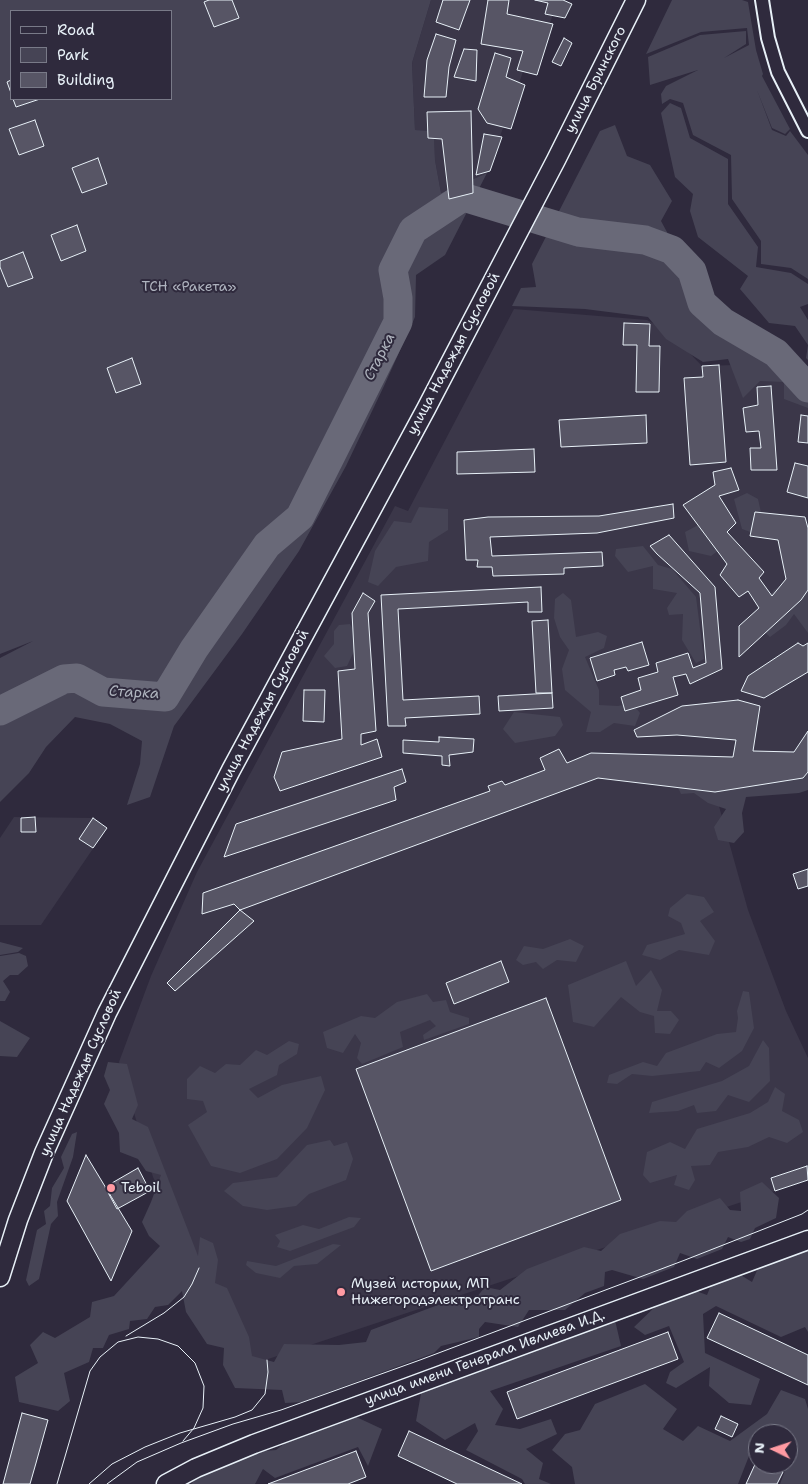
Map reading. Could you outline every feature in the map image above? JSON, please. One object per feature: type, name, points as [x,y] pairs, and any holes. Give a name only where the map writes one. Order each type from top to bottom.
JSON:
[{"type":"main road","name":"улица Бринского","points":[[556,160],[636,0]]},
{"type":"main road","name":"улица Надежды Сусловой","points":[[0,1276],[18,1220],[44,1153],[111,1004],[231,770],[426,409],[556,160]]},
{"type":"main road","name":"улица имени Генерала Ивлиева И.Д.","points":[[166,1484],[196,1468],[254,1444],[808,1240]]},
{"type":"street","points":[[762,0],[768,38],[778,72],[808,131]]},
{"type":"shaded area","points":[[431,0],[558,0],[534,69],[524,69],[487,173],[441,193],[435,160],[434,131],[415,130],[412,63]]},
{"type":"shaded area","points":[[514,309],[647,320],[669,332],[702,366],[768,364],[808,402],[808,789],[715,792],[748,910],[786,1011],[808,1058],[808,1180],[247,1366],[153,1177],[119,1062],[151,976],[197,872],[395,506],[408,511]]},
{"type":"shaded area","points":[[14,817],[93,818],[107,828],[41,925],[0,925],[0,838]]},
{"type":"green space","name":"ТСН «Ракета»","points":[[0,0],[431,0],[412,63],[415,130],[434,131],[435,160],[441,193],[487,173],[445,255],[416,275],[415,317],[346,466],[299,551],[242,634],[174,726],[150,797],[127,805],[140,764],[142,741],[110,724],[75,717],[46,747],[29,773],[0,802],[0,658],[33,641],[0,654]]},
{"type":"green space","points":[[672,0],[742,0],[748,2],[762,76],[790,129],[785,134],[772,128],[757,90],[772,130],[786,136],[790,131],[808,155],[808,279],[791,268],[761,264],[761,241],[732,199],[731,155],[693,135],[683,103],[670,99],[662,104],[661,94],[666,86],[698,70],[650,85],[648,57],[700,35],[746,31],[746,44],[724,58],[749,45],[747,28],[701,32],[646,54]]},
{"type":"green space","points":[[670,103],[681,108],[690,138],[728,159],[728,204],[758,247],[756,267],[791,273],[808,284],[808,304],[800,307],[808,320],[808,345],[795,326],[769,323],[740,289],[748,276],[698,237],[690,211],[693,194],[675,177],[661,113]]},
{"type":"green space","points":[[615,125],[627,156],[650,165],[672,201],[661,221],[674,245],[729,314],[808,393],[808,408],[784,399],[784,382],[760,381],[743,398],[728,359],[703,362],[666,339],[648,317],[585,309],[512,306],[521,288],[536,287],[532,264],[600,131]]},
{"type":"green space","points":[[747,493],[758,499],[764,526],[756,534],[742,529],[734,499]]},
{"type":"green space","points":[[419,507],[448,509],[448,530],[429,542],[428,561],[396,567],[378,586],[368,582],[375,551],[394,521],[411,523]]},
{"type":"green space","points":[[704,522],[727,544],[711,556],[689,551],[685,532]]},
{"type":"green space","points":[[643,546],[658,565],[672,569],[696,597],[704,659],[696,663],[682,640],[683,614],[669,615],[667,608],[677,593],[653,589],[653,566],[628,572],[615,556],[616,549]]},
{"type":"green space","points":[[808,549],[808,633],[794,614],[786,625],[770,637],[760,627],[763,605],[774,590],[799,577]]},
{"type":"green space","points":[[563,593],[571,600],[576,637],[598,632],[607,636],[604,648],[585,657],[599,690],[599,705],[618,706],[632,703],[640,713],[635,726],[614,723],[600,732],[586,732],[591,712],[565,690],[562,669],[569,650],[560,637],[554,618],[555,599]]},
{"type":"green space","points":[[350,624],[359,641],[347,666],[335,668],[324,656],[334,644],[334,631],[339,625]]},
{"type":"green space","points":[[514,712],[560,717],[563,725],[555,736],[515,743],[503,729]]},
{"type":"green space","points":[[808,761],[808,790],[799,793],[746,797],[742,813],[744,832],[734,843],[718,840],[714,827],[726,809],[708,803],[694,793],[681,794],[674,779]]},
{"type":"green space","points":[[687,894],[704,897],[714,912],[700,921],[715,941],[709,955],[679,950],[660,960],[642,955],[647,945],[685,934],[681,923],[668,916],[670,908]]},
{"type":"green space","points":[[570,939],[584,946],[576,962],[557,960],[543,969],[536,962],[523,965],[516,960],[524,946],[543,949]]},
{"type":"green space","points":[[0,942],[23,948],[18,952],[0,955]]},
{"type":"green space","points":[[19,953],[26,956],[28,966],[18,975],[10,975],[3,981],[10,992],[5,1001],[0,1001],[0,956]]},
{"type":"green space","points":[[626,961],[636,986],[651,970],[662,990],[657,1011],[671,1011],[679,1020],[670,1034],[655,1033],[654,1016],[640,1012],[621,997],[594,1027],[573,1022],[568,985]]},
{"type":"green space","points":[[743,991],[749,992],[754,1028],[742,1051],[719,1068],[706,1062],[700,1071],[652,1076],[632,1074],[617,1084],[607,1083],[609,1075],[643,1062],[657,1066],[666,1053],[717,1034],[736,1032],[737,1011]]},
{"type":"green space","points":[[427,994],[433,1002],[446,1000],[450,1012],[469,1018],[469,1024],[424,1040],[423,1035],[436,1026],[430,1020],[400,1032],[403,1047],[362,1064],[357,1058],[361,1043],[355,1034],[343,1053],[327,1048],[323,1032],[361,1016],[375,1018],[397,1002]]},
{"type":"green space","points":[[0,1021],[30,1038],[17,1057],[0,1056]]},
{"type":"green space","points":[[763,1040],[769,1048],[770,1081],[749,1102],[728,1095],[716,1111],[697,1113],[694,1105],[678,1111],[649,1113],[652,1102],[722,1081],[749,1066]]},
{"type":"green space","points":[[289,1041],[299,1044],[297,1054],[279,1065],[277,1075],[249,1089],[258,1098],[282,1085],[321,1076],[325,1090],[307,1128],[277,1159],[240,1173],[211,1166],[188,1125],[207,1112],[203,1101],[187,1099],[187,1079],[200,1066],[215,1073],[226,1064],[240,1065],[256,1050],[267,1055]]},
{"type":"green space","points":[[108,1062],[127,1064],[138,1105],[132,1119],[148,1127],[198,1256],[200,1237],[213,1243],[218,1260],[215,1283],[227,1288],[249,1337],[252,1356],[274,1362],[284,1344],[339,1345],[366,1342],[371,1330],[454,1299],[471,1304],[485,1287],[500,1290],[527,1269],[584,1247],[601,1251],[620,1234],[660,1221],[676,1222],[687,1211],[720,1198],[730,1210],[741,1211],[740,1192],[762,1182],[779,1198],[776,1218],[755,1228],[750,1239],[741,1242],[728,1237],[722,1249],[697,1259],[680,1253],[674,1267],[643,1279],[612,1270],[605,1272],[604,1286],[585,1293],[565,1310],[529,1310],[518,1327],[485,1322],[479,1329],[479,1337],[441,1346],[434,1353],[302,1402],[285,1403],[282,1390],[235,1388],[223,1365],[224,1348],[207,1344],[186,1312],[182,1291],[168,1305],[155,1307],[147,1319],[130,1321],[129,1329],[109,1335],[103,1348],[93,1348],[89,1362],[64,1373],[70,1401],[58,1411],[19,1402],[15,1377],[38,1363],[30,1345],[43,1332],[55,1338],[90,1317],[92,1302],[114,1296],[160,1246],[149,1236],[142,1222],[161,1175],[146,1171],[138,1159],[120,1152],[119,1133],[104,1104],[110,1090],[104,1076]]},
{"type":"green space","points":[[775,1087],[785,1094],[782,1111],[799,1120],[803,1132],[787,1143],[769,1137],[748,1147],[718,1152],[710,1165],[691,1166],[695,1180],[689,1190],[674,1185],[677,1175],[650,1183],[643,1175],[647,1152],[670,1142],[685,1149],[697,1129],[750,1113],[768,1102]]},
{"type":"green space","points":[[77,1132],[73,1157],[57,1202],[58,1216],[51,1224],[39,1279],[29,1286],[26,1280],[37,1230],[46,1224],[44,1211],[50,1206],[52,1188],[64,1168],[61,1157],[72,1134]]},
{"type":"green space","points":[[330,1140],[334,1146],[347,1142],[353,1159],[346,1180],[309,1194],[296,1206],[267,1210],[243,1206],[224,1191],[233,1183],[277,1177],[307,1145]]},
{"type":"green space","points":[[349,1217],[361,1218],[354,1227],[290,1251],[277,1247],[280,1241],[275,1235],[303,1225],[319,1229]]},
{"type":"green space","points":[[333,1244],[341,1245],[317,1264],[294,1266],[280,1278],[256,1273],[246,1265],[247,1261],[276,1266]]},
{"type":"green space","points":[[808,1246],[808,1332],[805,1327],[781,1337],[716,1306],[703,1314],[705,1353],[760,1379],[751,1405],[729,1403],[709,1386],[710,1367],[676,1388],[666,1383],[670,1372],[684,1362],[669,1326],[645,1335],[634,1327],[659,1303],[685,1287],[707,1295],[716,1273],[726,1266],[752,1282],[765,1252]]},
{"type":"green space","points":[[615,1320],[621,1346],[490,1391],[503,1409],[495,1425],[520,1429],[551,1419],[557,1434],[526,1449],[543,1463],[539,1479],[551,1484],[525,1484],[522,1479],[466,1450],[478,1431],[475,1423],[445,1440],[416,1421],[422,1388],[481,1370],[498,1353],[571,1324]]},
{"type":"green space","points":[[645,1384],[677,1409],[663,1429],[683,1441],[698,1426],[730,1441],[748,1428],[748,1459],[738,1484],[575,1484],[572,1467],[552,1450],[565,1434],[580,1430],[595,1404]]},
{"type":"green space","points":[[781,1390],[805,1399],[808,1409],[808,1484],[780,1484],[784,1474],[798,1474],[798,1424],[753,1424],[767,1414]]},
{"type":"green space","points":[[352,1415],[382,1429],[368,1466],[358,1447],[275,1478],[263,1469],[255,1484],[192,1484],[196,1472],[223,1468],[231,1454],[276,1450],[314,1421]]},
{"type":"building","points":[[209,0],[232,0],[239,18],[214,27],[204,2]]},
{"type":"building","points":[[443,0],[470,0],[459,30],[436,22]]},
{"type":"building","points":[[488,0],[509,0],[507,14],[553,24],[537,75],[517,70],[523,51],[481,44]]},
{"type":"building","points":[[535,0],[563,0],[572,4],[565,18],[545,14],[548,3]]},
{"type":"building","points":[[436,34],[456,40],[449,67],[446,97],[424,97],[427,60]]},
{"type":"building","points":[[564,38],[572,43],[561,66],[552,62]]},
{"type":"building","points":[[464,49],[477,50],[476,81],[454,77]]},
{"type":"building","points":[[495,53],[511,58],[506,77],[525,85],[511,129],[487,123],[478,109]]},
{"type":"building","points":[[13,100],[37,100],[16,107]]},
{"type":"building","points":[[471,111],[473,193],[449,199],[442,139],[428,138],[427,112]]},
{"type":"building","points":[[35,120],[44,146],[19,155],[9,129]]},
{"type":"building","points":[[484,134],[502,137],[490,171],[476,175]]},
{"type":"building","points":[[98,158],[107,184],[82,193],[72,168]]},
{"type":"building","points":[[77,225],[86,251],[61,261],[51,235]]},
{"type":"building","points":[[23,252],[33,278],[8,287],[0,267],[0,261]]},
{"type":"building","points":[[624,323],[650,324],[649,346],[660,346],[659,392],[636,392],[637,345],[623,345]]},
{"type":"building","points":[[132,358],[141,384],[116,393],[107,368]]},
{"type":"building","points":[[719,365],[726,462],[690,465],[684,378],[703,377],[702,366]]},
{"type":"building","points":[[771,386],[777,470],[751,470],[750,448],[761,448],[759,431],[746,432],[743,408],[758,405],[757,387]]},
{"type":"building","points":[[646,415],[647,443],[561,447],[559,420]]},
{"type":"building","points":[[801,415],[808,416],[808,443],[798,442]]},
{"type":"building","points":[[534,449],[535,472],[457,474],[457,452]]},
{"type":"building","points":[[795,463],[808,466],[808,498],[787,492]]},
{"type":"building","points":[[731,468],[739,490],[719,496],[736,523],[727,532],[764,572],[759,578],[772,596],[786,579],[778,540],[750,536],[755,512],[805,517],[808,528],[808,590],[801,600],[739,657],[739,626],[759,608],[748,591],[739,597],[720,575],[727,564],[683,505],[715,485],[713,472]]},
{"type":"building","points":[[673,504],[674,518],[597,533],[490,537],[492,556],[602,552],[603,566],[564,568],[564,574],[493,576],[492,567],[477,567],[478,560],[466,560],[464,520],[488,517],[599,516]]},
{"type":"building","points":[[669,535],[715,587],[722,669],[690,684],[686,674],[673,677],[678,695],[625,711],[621,697],[641,690],[638,678],[658,672],[656,663],[688,653],[693,668],[706,663],[700,593],[650,546]]},
{"type":"building","points":[[541,587],[542,612],[528,612],[528,602],[398,609],[403,700],[479,696],[480,714],[405,718],[406,726],[388,726],[381,595]]},
{"type":"building","points":[[363,593],[375,601],[368,613],[376,731],[361,734],[361,745],[377,739],[382,757],[280,791],[274,777],[282,752],[342,739],[338,671],[355,669],[352,613]]},
{"type":"building","points":[[548,620],[552,693],[536,693],[532,621]]},
{"type":"building","points":[[642,642],[649,665],[628,671],[626,667],[614,670],[615,675],[597,681],[590,658]]},
{"type":"building","points":[[798,643],[803,646],[808,643],[808,672],[764,698],[741,691],[748,676]]},
{"type":"building","points":[[304,690],[325,690],[324,722],[303,721]]},
{"type":"building","points":[[552,693],[553,708],[499,711],[498,696]]},
{"type":"building","points":[[738,700],[760,706],[753,751],[794,752],[808,731],[808,772],[803,778],[715,792],[598,778],[240,910],[234,904],[202,914],[203,893],[490,791],[488,786],[502,781],[505,785],[545,770],[540,758],[559,749],[567,763],[591,753],[733,757],[736,740],[677,735],[637,737],[634,730],[682,706]]},
{"type":"building","points":[[439,737],[474,739],[473,752],[449,755],[450,766],[442,765],[442,756],[403,753],[403,740],[439,742]]},
{"type":"building","points":[[402,769],[406,782],[394,787],[396,800],[224,857],[236,824]]},
{"type":"building","points":[[35,817],[36,832],[21,832],[21,818]]},
{"type":"building","points":[[93,818],[107,828],[93,848],[79,839]]},
{"type":"building","points":[[808,869],[808,886],[798,889],[793,874]]},
{"type":"building","points":[[240,910],[254,921],[175,991],[167,983]]},
{"type":"building","points":[[501,961],[509,982],[454,1004],[446,983]]},
{"type":"building","points":[[546,998],[621,1200],[431,1271],[356,1069]]},
{"type":"building","points":[[86,1155],[132,1231],[111,1281],[67,1201]]},
{"type":"building","points":[[807,1166],[808,1180],[775,1191],[771,1178]]},
{"type":"building","points":[[138,1168],[150,1191],[117,1209],[105,1187]]},
{"type":"building","points":[[719,1313],[808,1355],[808,1385],[707,1338]]},
{"type":"building","points":[[668,1332],[678,1359],[517,1419],[507,1392]]},
{"type":"building","points":[[22,1413],[48,1420],[30,1484],[3,1484]]},
{"type":"building","points":[[721,1416],[738,1424],[732,1437],[715,1429]]},
{"type":"building","points":[[409,1431],[522,1484],[457,1484],[398,1456]]},
{"type":"building","points":[[356,1451],[366,1477],[348,1484],[268,1484]]},
{"type":"building","points":[[751,1474],[782,1474],[777,1484],[746,1484]]},
{"type":"waterway","name":"Старка","points":[[0,711],[64,679],[77,678],[103,692],[165,697],[194,649],[267,545],[300,517],[398,322],[398,298],[393,270],[413,230],[463,197],[578,232],[645,240],[672,250],[692,271],[702,303],[723,322],[776,353],[808,388]]},
{"type":"tram line","points":[[107,1484],[137,1462],[181,1443],[233,1424],[281,1410],[420,1360],[685,1260],[808,1210]]},
{"type":"tram line","points":[[126,1336],[164,1313],[184,1297],[199,1268]]},
{"type":"tram line","points":[[57,1484],[90,1371],[100,1357],[118,1342],[138,1337],[158,1339],[178,1346],[195,1363],[204,1386],[203,1408],[194,1428],[183,1441]]},
{"type":"tram line","points":[[89,1484],[112,1464],[145,1447],[180,1433],[252,1410],[265,1394],[268,1372],[267,1360]]},
{"type":"place","name":"Teboil","points":[[111,1188]]},
{"type":"place","name":"Музей истории, МП Нижегородэлектротранс","points":[[341,1292]]}]
